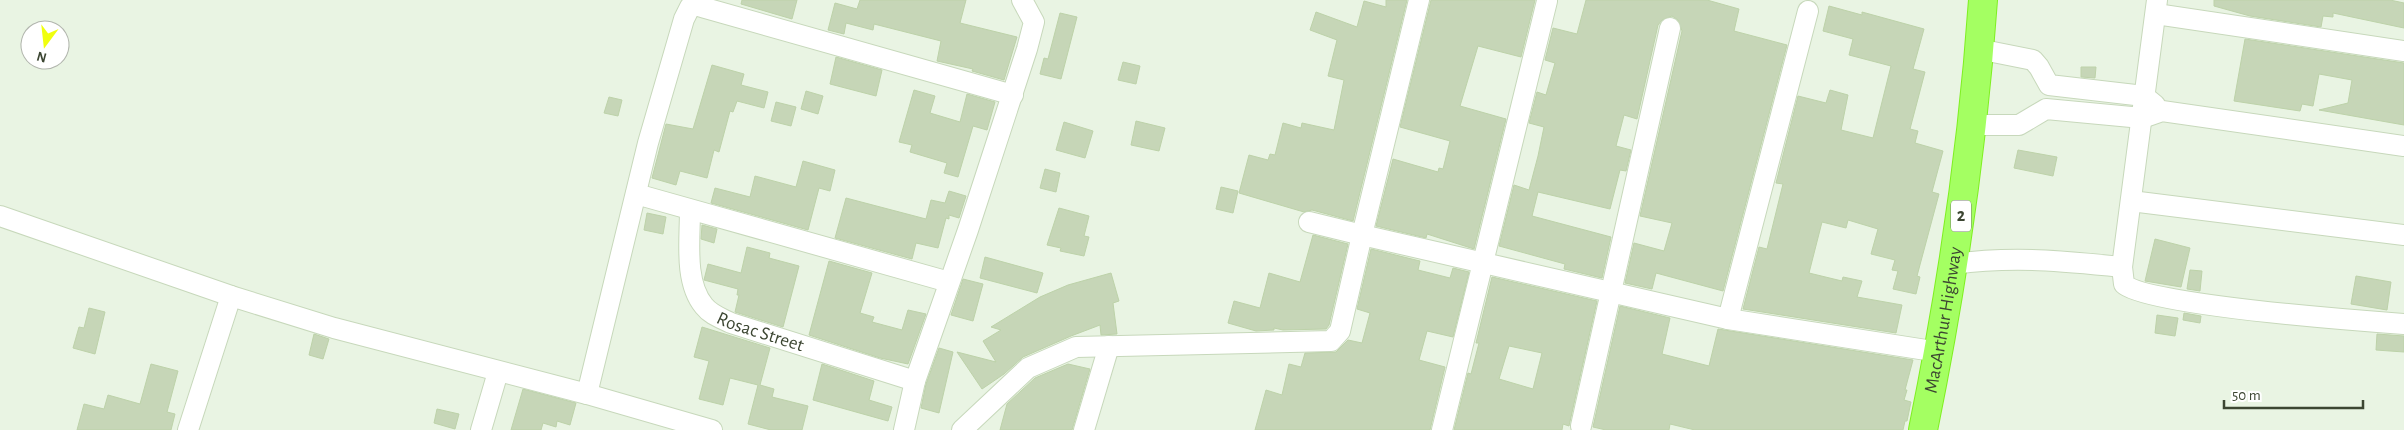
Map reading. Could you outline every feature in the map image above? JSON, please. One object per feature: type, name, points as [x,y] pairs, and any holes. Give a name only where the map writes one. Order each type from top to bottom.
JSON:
[{"type":"highway","name":"MacArthur Highway","points":[[1923,430],[1954,264],[1971,125],[1983,0]]},
{"type":"street","points":[[904,430],[915,380],[1013,95],[1034,22],[1022,0]]},
{"type":"street","points":[[962,430],[1028,368],[1076,347],[1331,342],[1338,336],[1419,0]]},
{"type":"street","points":[[1442,430],[1547,1]]},
{"type":"street","points":[[587,394],[648,143],[684,19],[690,7],[695,5],[1013,95]]},
{"type":"street","points":[[2404,51],[2156,7],[2122,267],[2122,280],[2127,288],[2179,301],[2303,316],[2404,324]]},
{"type":"street","points":[[1728,319],[1808,11]]},
{"type":"street","points":[[1581,426],[1670,28]]},
{"type":"street","points":[[1978,49],[2033,60],[2049,85],[2046,109]]},
{"type":"street","points":[[2049,85],[2144,96],[2162,111]]},
{"type":"street","points":[[1971,125],[2019,125],[2046,109],[2142,118],[2162,111],[2404,146]]},
{"type":"street","points":[[636,194],[949,282]]},
{"type":"street","points":[[2130,202],[2404,235]]},
{"type":"street","name":"Rosac Street","points":[[690,210],[689,256],[694,282],[703,305],[710,312],[731,322],[915,380]]},
{"type":"street","points":[[0,216],[231,296],[393,345],[587,394],[704,429]]},
{"type":"street","points":[[1309,222],[1728,319],[1939,352]]},
{"type":"street","points":[[1954,264],[1993,259],[2020,259],[2122,267]]},
{"type":"street","points":[[188,430],[231,296]]},
{"type":"street","points":[[1084,430],[1109,346]]},
{"type":"street","points":[[481,430],[498,372]]},
{"type":"building","points":[[742,0],[797,0],[792,19],[741,4]]},
{"type":"building","points":[[860,0],[966,0],[960,23],[1017,37],[1004,80],[972,71],[973,69],[937,61],[941,41],[874,24],[873,30],[846,23],[844,34],[828,30],[835,3],[857,9]]},
{"type":"building","points":[[1386,0],[1407,0],[1353,221],[1312,210],[1304,212],[1239,193],[1249,155],[1268,160],[1270,154],[1275,155],[1283,123],[1301,128],[1302,123],[1334,130],[1344,80],[1328,76],[1337,40],[1310,30],[1316,12],[1357,27],[1364,1],[1386,7]]},
{"type":"building","points":[[1431,0],[1535,0],[1521,57],[1478,46],[1460,106],[1506,119],[1474,249],[1427,234],[1426,238],[1376,226],[1393,159],[1438,172],[1439,168],[1443,169],[1450,141],[1400,127]]},
{"type":"building","points":[[1586,0],[1707,0],[1739,9],[1734,31],[1787,45],[1723,291],[1656,273],[1652,289],[1625,283],[1634,243],[1664,251],[1672,223],[1640,216],[1682,31],[1678,20],[1672,16],[1662,20],[1658,25],[1637,119],[1624,115],[1616,146],[1631,150],[1626,171],[1620,170],[1610,209],[1538,192],[1532,216],[1611,237],[1602,278],[1564,269],[1565,264],[1499,246],[1514,185],[1529,190],[1538,156],[1544,127],[1529,123],[1537,92],[1546,95],[1555,63],[1545,60],[1553,28],[1577,34]]},
{"type":"building","points":[[2214,0],[2390,0],[2404,3],[2404,28],[2333,13],[2333,17],[2323,16],[2321,27],[2250,16],[2214,6]]},
{"type":"building","points":[[1829,6],[1862,15],[1862,12],[1924,29],[1913,69],[1925,72],[1910,129],[1918,131],[1915,143],[1943,151],[1932,192],[1939,194],[1917,276],[1920,277],[1916,294],[1893,289],[1898,271],[1892,270],[1895,260],[1871,254],[1878,229],[1848,220],[1846,228],[1822,222],[1809,273],[1842,281],[1843,277],[1862,281],[1857,297],[1902,305],[1896,333],[1743,309],[1759,247],[1767,249],[1783,184],[1776,183],[1798,96],[1826,103],[1830,90],[1848,95],[1841,130],[1873,138],[1891,66],[1849,55],[1853,39],[1823,31]]},
{"type":"building","points":[[1060,13],[1077,17],[1061,79],[1040,74],[1044,58],[1048,59]]},
{"type":"building","points":[[2245,39],[2404,63],[2404,125],[2319,110],[2348,103],[2352,80],[2319,74],[2313,106],[2302,104],[2300,111],[2234,101]]},
{"type":"building","points":[[836,57],[882,70],[876,96],[830,84]]},
{"type":"building","points":[[1123,62],[1140,66],[1136,84],[1118,80]]},
{"type":"building","points":[[712,65],[744,74],[741,85],[768,92],[764,108],[737,101],[733,112],[730,111],[719,152],[714,150],[707,178],[680,171],[676,185],[652,178],[666,124],[693,129]]},
{"type":"building","points":[[2081,67],[2096,67],[2095,78],[2081,77]]},
{"type":"building","points":[[914,90],[935,96],[930,113],[960,122],[967,94],[995,102],[987,130],[973,126],[958,177],[944,173],[947,163],[910,152],[912,145],[899,142]]},
{"type":"building","points":[[806,91],[823,96],[818,114],[801,109]]},
{"type":"building","points":[[609,97],[622,100],[618,116],[604,113]]},
{"type":"building","points":[[776,102],[796,107],[791,126],[771,121]]},
{"type":"building","points":[[1136,121],[1165,128],[1159,151],[1131,145]]},
{"type":"building","points":[[1064,122],[1093,131],[1085,158],[1056,150]]},
{"type":"building","points":[[2018,150],[2057,157],[2053,176],[2014,168]]},
{"type":"building","points":[[803,161],[835,170],[830,191],[819,188],[808,230],[711,203],[715,188],[750,197],[755,176],[796,187]]},
{"type":"building","points":[[1045,169],[1060,173],[1056,192],[1040,188]]},
{"type":"building","points":[[1221,187],[1238,191],[1233,213],[1216,209]]},
{"type":"building","points":[[949,191],[966,196],[959,218],[949,215],[949,219],[946,218],[938,248],[916,243],[912,259],[835,238],[846,198],[926,219],[931,200],[945,203]]},
{"type":"building","points":[[1059,208],[1089,216],[1084,236],[1089,237],[1084,256],[1060,251],[1061,248],[1047,245]]},
{"type":"building","points":[[647,213],[666,217],[663,234],[644,230]]},
{"type":"building","points":[[702,225],[717,229],[714,243],[701,239]]},
{"type":"building","points":[[1313,235],[1348,244],[1329,325],[1326,329],[1283,330],[1274,328],[1274,330],[1256,331],[1228,323],[1234,301],[1260,308],[1269,273],[1300,282]]},
{"type":"building","points":[[2155,239],[2190,248],[2181,287],[2145,281]]},
{"type":"building","points":[[747,247],[770,253],[769,258],[799,266],[783,327],[735,312],[739,295],[737,295],[738,289],[704,280],[708,264],[741,273]]},
{"type":"building","points":[[1371,249],[1420,261],[1418,270],[1450,278],[1453,268],[1469,272],[1453,337],[1427,331],[1419,360],[1445,367],[1430,430],[1255,430],[1266,390],[1282,395],[1289,364],[1301,367],[1305,353],[1336,352],[1348,340],[1362,343],[1370,313],[1357,309]]},
{"type":"building","points":[[985,257],[1043,273],[1037,293],[980,278]]},
{"type":"building","points":[[829,261],[872,273],[860,313],[874,317],[872,322],[902,330],[908,310],[926,314],[908,364],[880,358],[809,335]]},
{"type":"building","points":[[2190,270],[2202,271],[2200,291],[2187,289]]},
{"type":"building","points":[[1111,273],[1119,301],[1113,303],[1117,334],[1101,335],[1100,325],[1071,336],[1023,357],[1004,374],[982,389],[957,352],[996,362],[983,341],[1001,330],[991,327],[1040,297],[1068,285]]},
{"type":"building","points":[[2356,276],[2391,282],[2387,310],[2351,304]]},
{"type":"building","points":[[1492,277],[1597,301],[1569,426],[1563,424],[1562,430],[1454,430],[1468,373],[1471,374],[1479,343],[1476,343]],"holes":[[[1509,346],[1542,353],[1533,389],[1499,379]]]},
{"type":"building","points":[[963,279],[983,284],[973,321],[951,315]]},
{"type":"building","points":[[1620,306],[1670,318],[1662,354],[1709,366],[1718,329],[1913,360],[1904,400],[1911,402],[1907,421],[1905,421],[1903,430],[1695,430],[1670,424],[1669,430],[1606,430],[1593,427]]},
{"type":"building","points":[[89,308],[105,312],[95,354],[73,348],[79,327],[84,328]]},
{"type":"building","points":[[2184,313],[2201,316],[2200,323],[2183,320]]},
{"type":"building","points":[[2157,315],[2178,318],[2175,336],[2155,333]]},
{"type":"building","points":[[702,327],[770,348],[760,385],[774,389],[772,397],[808,406],[802,430],[771,430],[748,424],[758,385],[730,378],[723,405],[699,399],[709,361],[694,357]]},
{"type":"building","points":[[314,334],[329,339],[323,359],[309,355]]},
{"type":"building","points":[[2377,334],[2404,336],[2404,352],[2376,350]]},
{"type":"building","points":[[939,348],[953,352],[939,413],[921,408],[926,384]]},
{"type":"building","points":[[151,364],[178,371],[167,412],[175,414],[171,430],[77,430],[84,404],[104,409],[108,395],[140,404]]},
{"type":"building","points":[[822,364],[874,381],[869,400],[892,407],[888,421],[813,400]]},
{"type":"building","points":[[1068,364],[1090,369],[1072,430],[1000,430],[1007,404],[1035,378]]},
{"type":"building","points":[[523,389],[576,403],[570,425],[557,421],[556,427],[543,423],[541,430],[511,430]]},
{"type":"building","points":[[437,409],[459,414],[455,429],[434,423]]}]
